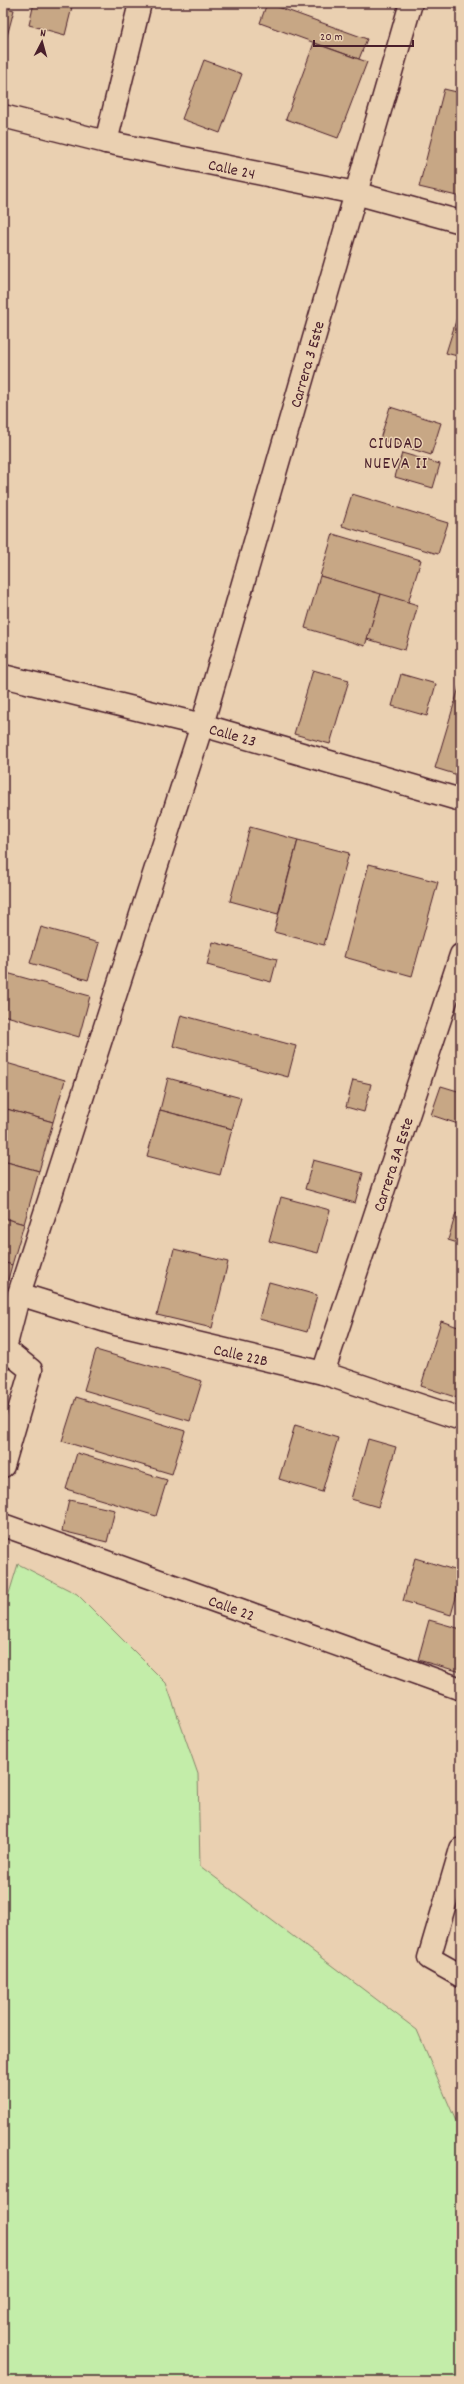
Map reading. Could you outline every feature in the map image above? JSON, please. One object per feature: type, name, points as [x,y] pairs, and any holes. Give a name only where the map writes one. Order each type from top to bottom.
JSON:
[{"type":"street","points":[[106,142],[140,3]]},
{"type":"street","name":"Carrera 3 Este","points":[[4,1353],[19,1294],[202,725],[411,3]]},
{"type":"street","name":"Calle 24","points":[[3,116],[106,142],[355,193],[461,222]]},
{"type":"street","name":"Calle 23","points":[[3,676],[202,725],[461,800]]},
{"type":"street","name":"Carrera 3A Este","points":[[322,1373],[461,955]]},
{"type":"street","name":"Calle 22B","points":[[19,1294],[124,1326],[322,1373],[461,1419]]},
{"type":"street","points":[[3,1466],[31,1370],[4,1353]]},
{"type":"street","name":"Calle 22","points":[[3,1525],[461,1689]]},
{"type":"street","points":[[461,1850],[429,1958],[461,1976]]},
{"type":"green space","points":[[18,1564],[77,1594],[166,1683],[198,1774],[200,1866],[417,2030],[461,2133],[461,2381],[3,2381],[3,1613]]},
{"type":"building","points":[[34,3],[55,3],[72,7],[65,35],[29,25]]},
{"type":"building","points":[[267,3],[367,39],[359,59],[260,23]]},
{"type":"building","points":[[3,7],[14,10],[3,51]]},
{"type":"building","points":[[314,43],[367,62],[338,138],[286,119]]},
{"type":"building","points":[[204,60],[242,74],[220,133],[182,119]]},
{"type":"building","points":[[444,89],[461,93],[461,197],[419,187]]},
{"type":"building","points":[[461,304],[461,326],[455,324]]},
{"type":"building","points":[[455,324],[461,326],[461,357],[446,353]]},
{"type":"building","points":[[390,407],[441,423],[431,455],[380,439]]},
{"type":"building","points":[[402,453],[440,464],[433,488],[395,477]]},
{"type":"building","points":[[352,494],[448,523],[438,554],[342,526]]},
{"type":"building","points":[[333,534],[421,560],[408,603],[320,576]]},
{"type":"building","points":[[320,576],[381,594],[365,646],[305,628]]},
{"type":"building","points":[[381,594],[418,605],[405,650],[367,639]]},
{"type":"building","points":[[313,670],[349,680],[330,744],[294,734]]},
{"type":"building","points":[[401,674],[436,684],[427,716],[392,706]]},
{"type":"building","points":[[461,681],[461,776],[435,768]]},
{"type":"building","points":[[250,827],[298,840],[278,914],[230,901]]},
{"type":"building","points":[[298,840],[349,853],[324,945],[274,932]]},
{"type":"building","points":[[369,864],[438,882],[412,976],[344,957]]},
{"type":"building","points":[[41,927],[99,943],[88,980],[30,963]]},
{"type":"building","points":[[213,942],[277,959],[271,982],[207,965]]},
{"type":"building","points":[[3,972],[90,996],[79,1037],[3,1015]]},
{"type":"building","points":[[181,1015],[296,1046],[288,1077],[173,1046]]},
{"type":"building","points":[[3,1062],[65,1080],[53,1122],[3,1108]]},
{"type":"building","points":[[168,1078],[241,1098],[232,1129],[160,1110]]},
{"type":"building","points":[[353,1080],[371,1084],[364,1112],[346,1107]]},
{"type":"building","points":[[441,1086],[461,1092],[461,1125],[431,1115]]},
{"type":"building","points":[[3,1108],[53,1122],[39,1171],[3,1161]]},
{"type":"building","points":[[160,1110],[232,1129],[220,1175],[147,1156]]},
{"type":"building","points":[[313,1160],[363,1173],[355,1203],[305,1189]]},
{"type":"building","points":[[3,1161],[39,1171],[24,1224],[3,1218]]},
{"type":"building","points":[[281,1197],[330,1210],[318,1253],[269,1241]]},
{"type":"building","points":[[456,1213],[461,1215],[461,1244],[448,1240]]},
{"type":"building","points":[[3,1218],[24,1224],[12,1265],[3,1262]]},
{"type":"building","points":[[174,1249],[228,1262],[212,1328],[157,1315]]},
{"type":"building","points":[[3,1262],[12,1265],[3,1298]]},
{"type":"building","points":[[269,1282],[317,1295],[307,1332],[259,1319]]},
{"type":"building","points":[[441,1321],[461,1328],[461,1399],[421,1386]]},
{"type":"building","points":[[96,1350],[202,1381],[190,1421],[84,1390]]},
{"type":"building","points":[[76,1397],[185,1431],[172,1474],[62,1441]]},
{"type":"building","points":[[295,1425],[338,1438],[322,1492],[279,1479]]},
{"type":"building","points":[[368,1439],[396,1447],[378,1507],[351,1499]]},
{"type":"building","points":[[77,1453],[167,1480],[156,1516],[66,1489]]},
{"type":"building","points":[[69,1500],[115,1510],[107,1542],[62,1531]]},
{"type":"building","points":[[415,1558],[461,1572],[461,1580],[451,1615],[403,1601]]},
{"type":"building","points":[[429,1620],[461,1629],[461,1672],[418,1660]]},
{"type":"district","name":"CIUDAD NUEVA II","points":[[396,452]]}]
